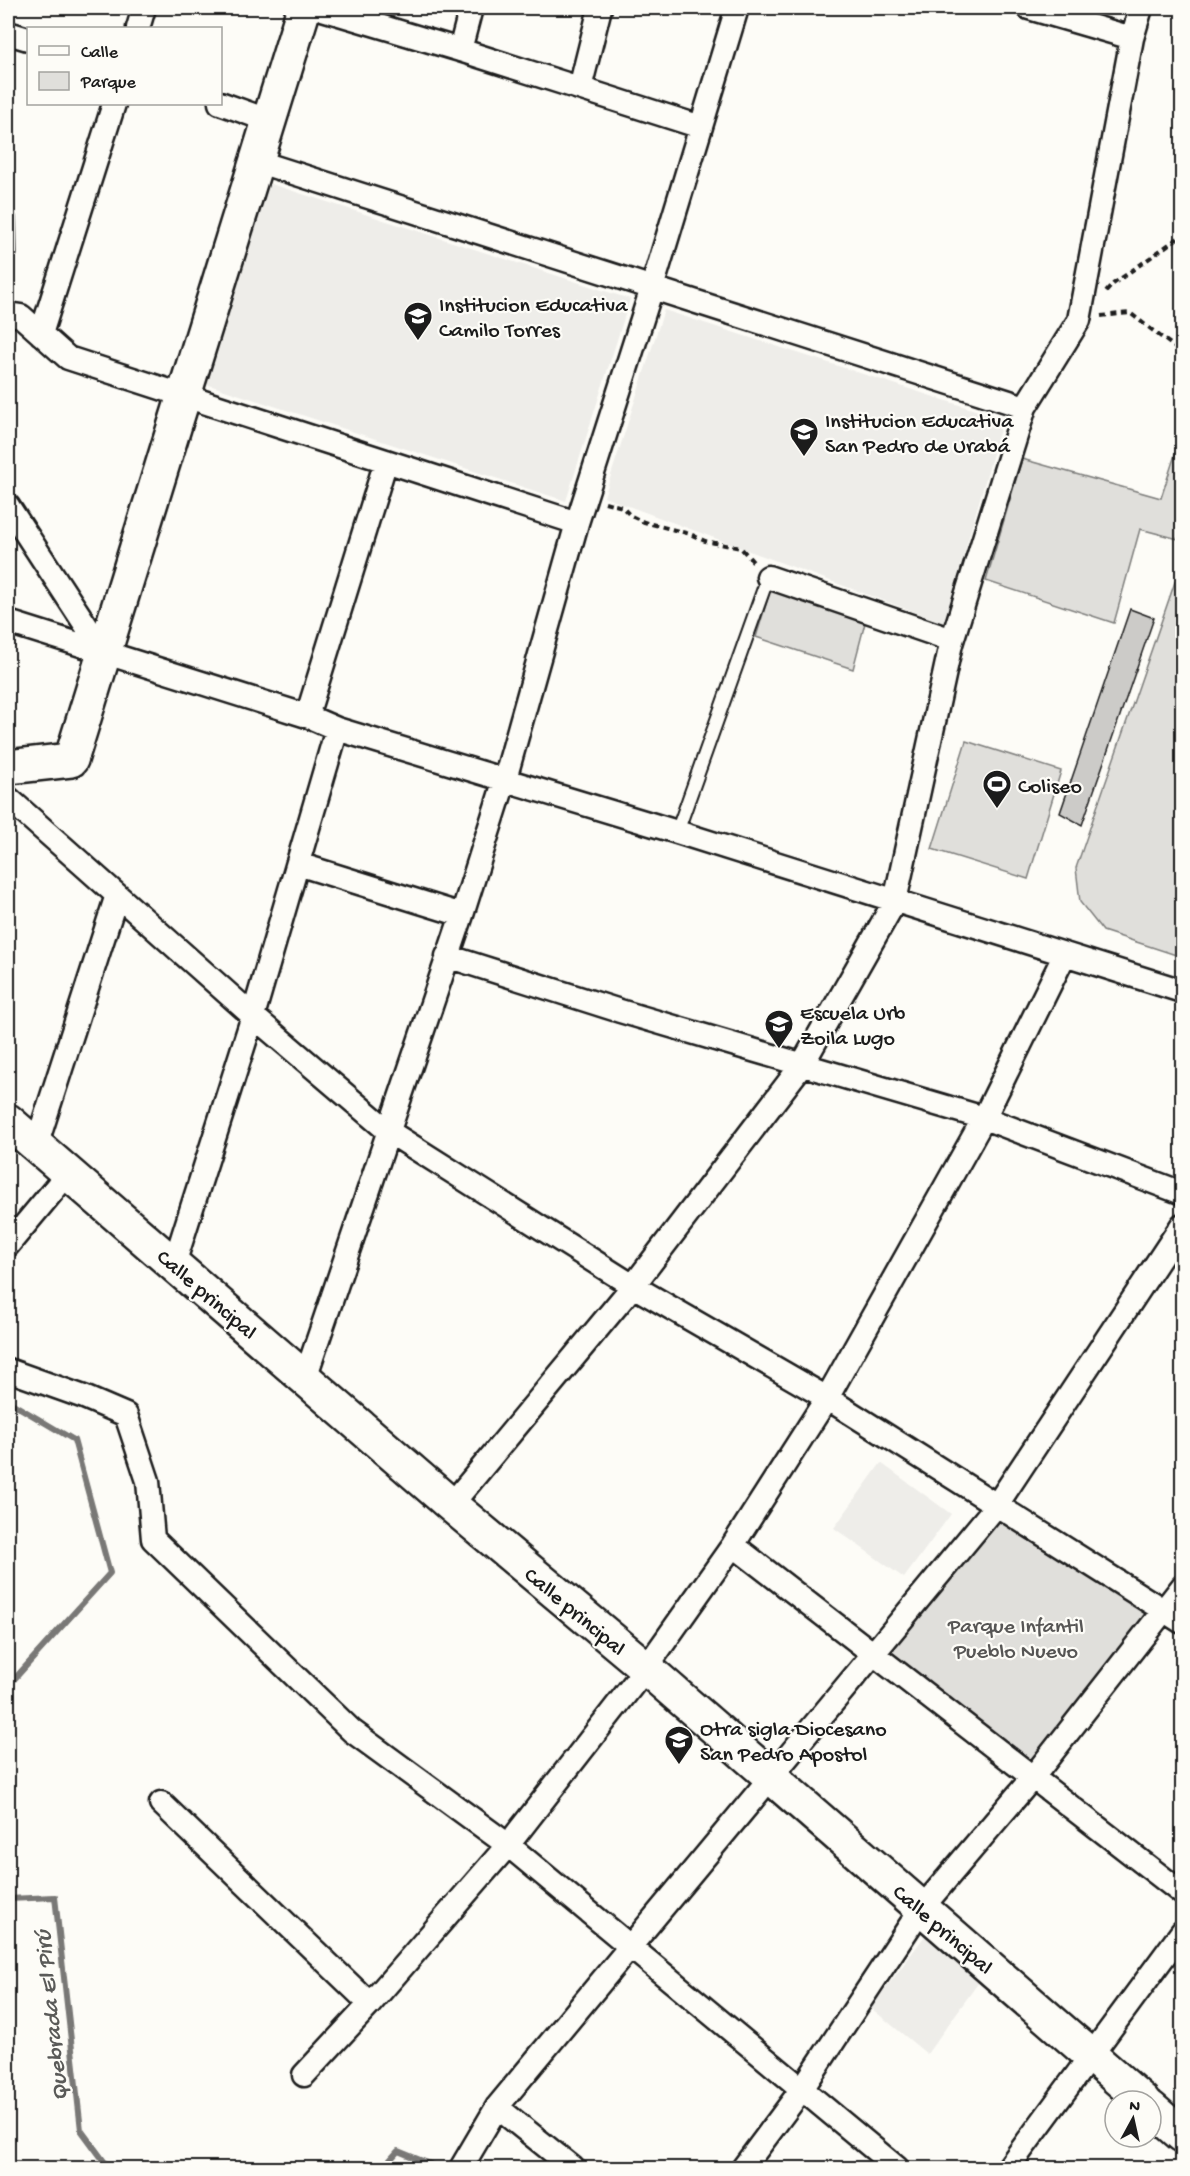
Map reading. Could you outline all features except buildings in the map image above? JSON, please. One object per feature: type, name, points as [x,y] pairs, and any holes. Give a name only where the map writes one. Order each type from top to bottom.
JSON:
[{"type":"main road","points":[[8,766],[71,760],[304,8]]},
{"type":"main road","name":"Calle principal","points":[[8,1121],[451,1505],[645,1668],[1129,2089]]},
{"type":"main road","points":[[1163,2118],[1182,2135]]},
{"type":"street","points":[[138,27],[144,8]]},
{"type":"street","points":[[319,8],[460,50],[701,127]]},
{"type":"street","points":[[460,50],[471,8]]},
{"type":"street","points":[[580,88],[600,8]]},
{"type":"street","points":[[305,1378],[462,915],[505,779],[577,523],[652,288],[737,8]]},
{"type":"street","points":[[1029,8],[1132,38]]},
{"type":"street","points":[[451,1505],[633,1286],[802,1065],[895,901],[952,640],[1025,407],[1079,320],[1132,38],[1141,8]]},
{"type":"street","points":[[8,33],[27,39]]},
{"type":"street","points":[[222,104],[270,121]]},
{"type":"street","points":[[41,334],[114,105]]},
{"type":"street","points":[[256,161],[1025,407]]},
{"type":"street","points":[[8,314],[21,316],[68,358],[577,523]]},
{"type":"street","points":[[307,716],[386,461]]},
{"type":"street","points":[[8,506],[104,652]]},
{"type":"street","points":[[768,577],[952,640]]},
{"type":"street","points":[[8,622],[307,716],[337,729],[677,832],[1182,991]]},
{"type":"street","points":[[174,1264],[253,1016],[337,729]]},
{"type":"street","points":[[8,798],[253,1016],[388,1131],[633,1286],[827,1398],[1182,1622]]},
{"type":"street","points":[[298,864],[462,915]]},
{"type":"street","points":[[36,1146],[117,895]]},
{"type":"street","points":[[304,2075],[370,2004],[508,1845],[645,1668],[733,1545],[827,1398],[984,1118],[1065,954]]},
{"type":"street","points":[[447,956],[620,1011],[984,1118],[1182,1193]]},
{"type":"street","points":[[8,1245],[68,1173]]},
{"type":"street","points":[[461,2169],[498,2107],[629,1946],[996,1506],[1182,1225]]},
{"type":"street","points":[[8,1370],[84,1397],[126,1415],[148,1481],[153,1539],[352,1731],[508,1845],[897,2169]]},
{"type":"street","points":[[733,1545],[1182,1893]]},
{"type":"street","points":[[743,2169],[802,2089],[921,1909],[1033,1777],[1182,1587]]},
{"type":"street","points":[[161,1803],[370,2004]]},
{"type":"street","points":[[1008,2169],[1182,1932]]},
{"type":"street","points":[[498,2107],[573,2169]]},
{"type":"lane","points":[[677,832],[768,577]]},
{"type":"path","points":[[1079,320],[1094,310],[1097,302],[1113,284],[1182,235]]},
{"type":"path","points":[[1079,320],[1130,313],[1182,353]]},
{"type":"path","points":[[586,497],[622,507],[632,516],[644,522],[690,534],[705,541],[741,548],[768,577]]},
{"type":"shaded area","name":"Institucion Educativa Camilo Torres","points":[[268,183],[630,299],[566,501],[206,384]]},
{"type":"shaded area","name":"Institucion Educativa San Pedro de Urabá","points":[[664,310],[1003,419],[944,623],[604,497]]},
{"type":"shaded area","points":[[881,1463],[951,1514],[904,1578],[834,1528]]},
{"type":"shaded area","points":[[930,1929],[984,1975],[927,2054],[871,2008]]},
{"type":"green space","points":[[1182,433],[1182,540],[1140,529],[1114,623],[986,581],[1022,459],[1161,498]]},
{"type":"green space","points":[[1182,574],[1182,957],[1103,931],[1080,902],[1076,868],[1175,582]]},
{"type":"green space","points":[[771,588],[865,623],[853,669],[756,637]]},
{"type":"green space","name":"Coliseo","points":[[966,741],[1061,771],[1028,879],[932,849]]},
{"type":"green space","name":"Parque Infantil Pueblo Nuevo","points":[[996,1506],[1163,1610],[1033,1777],[873,1653]]},
{"type":"waterway","points":[[8,215],[14,217],[15,254]]},
{"type":"waterway","name":"Quebrada El Pirú","points":[[8,1401],[74,1440],[110,1573],[8,1686]]},
{"type":"waterway","name":"Quebrada El Pirú","points":[[8,1899],[55,1897],[81,2130],[109,2168]]},
{"type":"waterway","name":"Quebrada El Pirú","points":[[383,2168],[398,2151],[440,2168]]},
{"type":"place","name":"Institucion Educativa Camilo Torres","points":[[418,342]]},
{"type":"place","name":"Institucion Educativa San Pedro de Urabá","points":[[804,458]]},
{"type":"place","name":"Coliseo","points":[[997,810]]},
{"type":"place","name":"Escuela Urb Zoila Lugo","points":[[779,1050]]},
{"type":"place","name":"Otra sigla Diocesano San Pedro Apostol","points":[[679,1766]]}]
